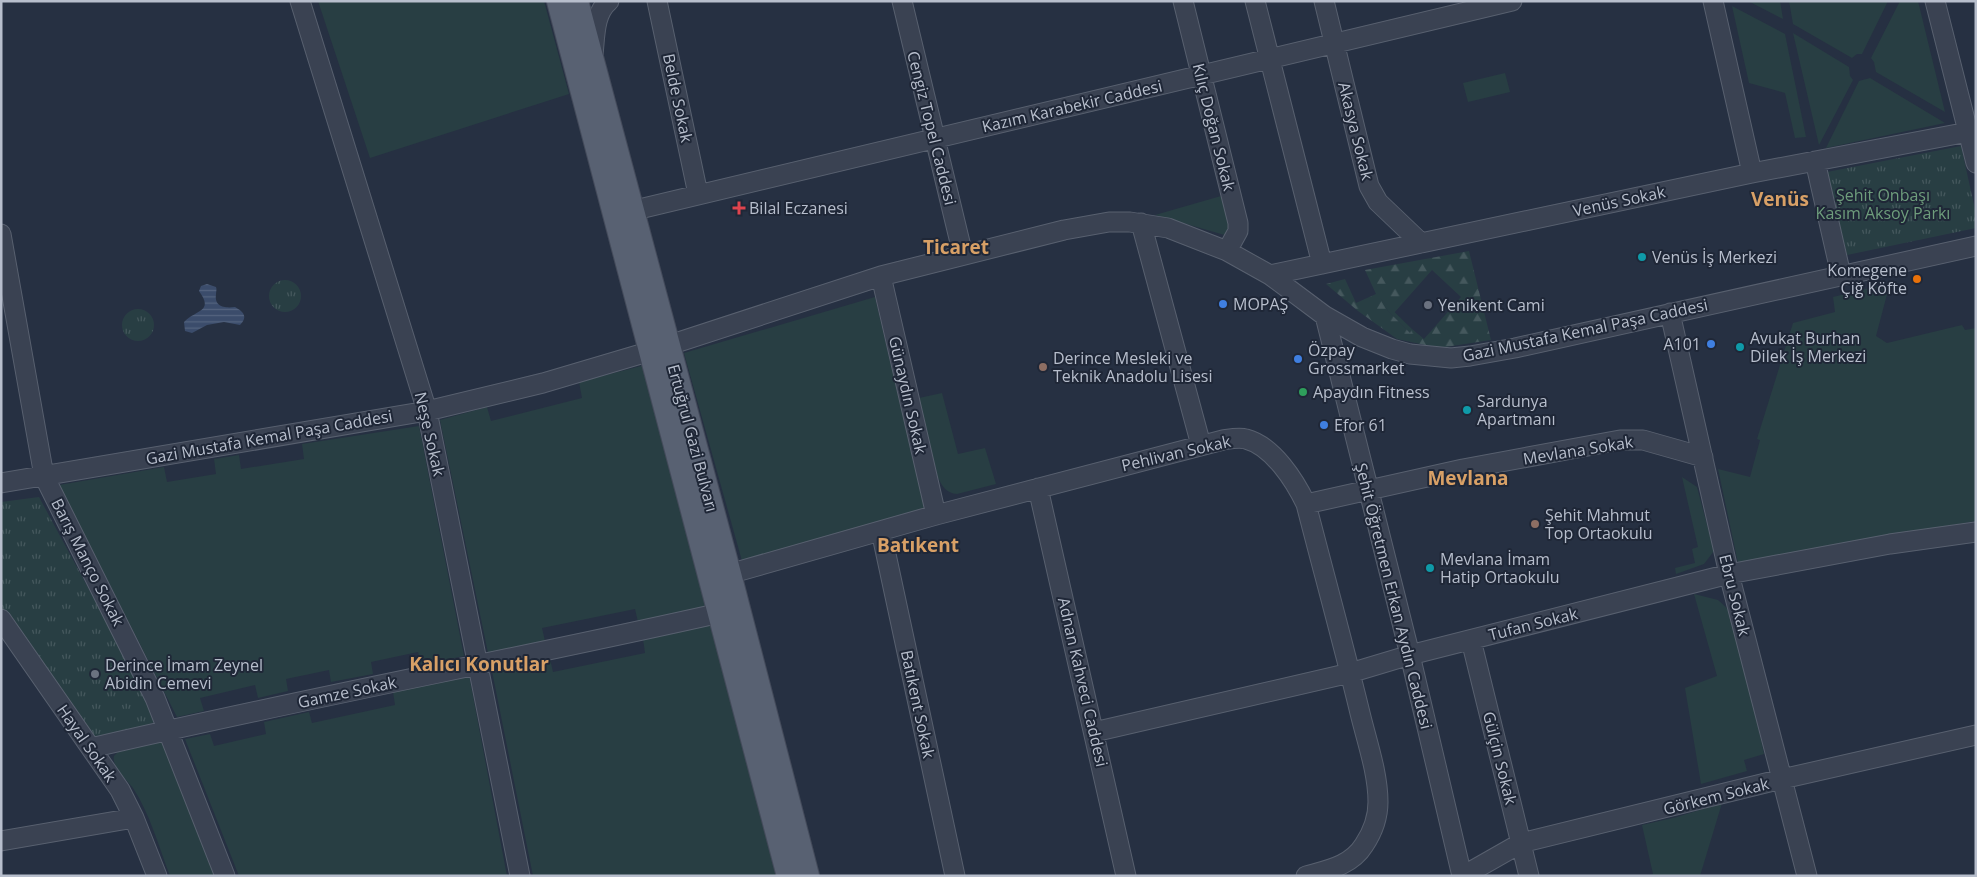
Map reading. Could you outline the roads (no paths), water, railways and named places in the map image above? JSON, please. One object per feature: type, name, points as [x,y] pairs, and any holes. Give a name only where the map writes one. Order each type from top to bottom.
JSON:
[{"type":"main road","name":"Ertuğrul Gazi Bulvarı","points":[[559,1],[660,348],[729,574],[806,876]]},
{"type":"main road","name":"Ertuğrul Gazi Bulvarı","points":[[576,1],[631,211],[720,613],[789,876]]},
{"type":"street","name":"Neşe Sokak","points":[[300,1],[426,411],[479,664],[520,876]]},
{"type":"street","points":[[592,61],[596,26],[601,11],[609,1]]},
{"type":"street","name":"Belde Sokak","points":[[657,1],[698,194]]},
{"type":"street","name":"Cengiz Topel Caddesi","points":[[902,1],[963,255]]},
{"type":"street","name":"Kılıç Doğan Sokak","points":[[1183,1],[1238,223],[1238,231],[1227,250]]},
{"type":"street","points":[[1255,1],[1322,264]]},
{"type":"street","name":"Akasya Sokak","points":[[1324,1],[1369,186],[1378,202],[1421,243]]},
{"type":"street","name":"Kazım Karabekir Caddesi","points":[[631,211],[1512,1]]},
{"type":"street","points":[[1713,1],[1752,173]]},
{"type":"street","points":[[1935,1],[1972,130],[1976,163]]},
{"type":"street","name":"Venüs Sokak","points":[[1270,275],[1752,173],[1972,130]]},
{"type":"street","points":[[1815,161],[1841,275]]},
{"type":"street","name":"Gazi Mustafa Kemal Paşa Caddesi","points":[[1,484],[426,411],[508,392],[660,348],[881,276],[1108,222],[1141,223],[1168,228],[1227,250],[1270,275],[1325,316],[1362,337],[1410,354],[1451,358],[1515,348],[1976,246]]},
{"type":"street","points":[[1141,223],[1201,445]]},
{"type":"street","name":"Barış Manço Sokak","points":[[1,234],[44,476],[110,606],[169,730],[225,876]]},
{"type":"street","name":"Günaydın Sokak","points":[[881,276],[936,515]]},
{"type":"street","name":"Ebru Sokak","points":[[1670,313],[1729,574],[1806,876]]},
{"type":"street","name":"Şehit Öğretmen Erkan Aydın Caddesi","points":[[1325,316],[1367,490],[1410,655],[1462,876]]},
{"type":"street","name":"Pehlivan Sokak","points":[[729,574],[936,515],[1201,445],[1235,438],[1246,439],[1255,443],[1266,450],[1285,469],[1298,487],[1306,504],[1350,673],[1375,777],[1378,802],[1377,814],[1365,845],[1356,857],[1334,868],[1306,876]]},
{"type":"street","name":"Mevlana Sokak","points":[[1306,504],[1463,469],[1620,440],[1643,440],[1703,457]]},
{"type":"street","name":"Adnan Kahveci Caddesi","points":[[1038,488],[1126,876]]},
{"type":"street","name":"Batıkent Sokak","points":[[881,532],[955,876]]},
{"type":"street","name":"Tufan Sokak","points":[[1094,732],[1350,673],[1410,655],[1729,574],[1890,544],[1976,532]]},
{"type":"street","name":"Gamze Sokak","points":[[92,748],[720,613]]},
{"type":"street","name":"Hayal Sokak","points":[[1,619],[120,790],[134,818],[157,876]]},
{"type":"street","name":"Gülçin Sokak","points":[[1471,640],[1529,876]]},
{"type":"street","name":"Görkem Sokak","points":[[1462,876],[1520,844],[1976,735]]},
{"type":"street","points":[[1,841],[134,818]]},
{"type":"water","points":[[207,284],[216,287],[216,299],[219,305],[235,307],[243,313],[244,320],[240,325],[224,322],[207,325],[192,333],[185,331],[184,322],[204,307],[205,303],[199,291],[201,286]]},
{"type":"place","name":"Bilal Eczanesi","points":[[739,208]]},
{"type":"place","name":"Venüs İş Merkezi","points":[[1642,257]]},
{"type":"place","name":"Komegene Çiğ Köfte","points":[[1917,279]]},
{"type":"place","name":"MOPAŞ","points":[[1223,304]]},
{"type":"place","name":"Yenikent Cami","points":[[1428,305]]},
{"type":"place","name":"A101","points":[[1711,344]]},
{"type":"place","name":"Avukat Burhan Dilek İş Merkezi","points":[[1740,347]]},
{"type":"place","name":"Özpay Grossmarket","points":[[1298,359]]},
{"type":"place","name":"Derince Mesleki ve Teknik Anadolu Lisesi","points":[[1043,367]]},
{"type":"place","name":"Apaydın Fitness","points":[[1303,392]]},
{"type":"place","name":"Sardunya Apartmanı","points":[[1467,410]]},
{"type":"place","name":"Efor 61","points":[[1324,425]]},
{"type":"place","name":"Şehit Mahmut Top Ortaokulu","points":[[1535,524]]},
{"type":"place","name":"Mevlana İmam Hatip Ortaokulu","points":[[1430,568]]},
{"type":"place","name":"Derince İmam Zeynel Abidin Cemevi","points":[[95,674]]},
{"type":"district","name":"Venüs","points":[[1780,199]]},
{"type":"district","name":"Ticaret","points":[[956,247]]},
{"type":"district","name":"Mevlana","points":[[1468,478]]},
{"type":"district","name":"Batıkent","points":[[918,545]]},
{"type":"district","name":"Kalıcı Konutlar","points":[[479,664]]},
{"type":"park label","name":"Şehit Onbaşı Kasım Aksoy Parkı","points":[[1883,204]]}]
